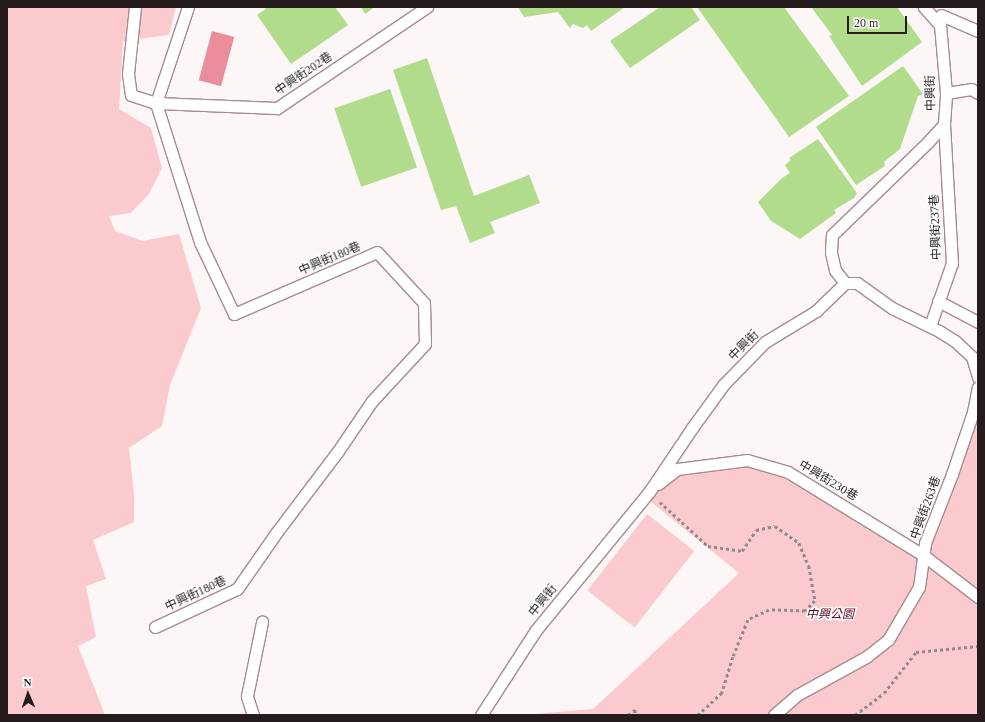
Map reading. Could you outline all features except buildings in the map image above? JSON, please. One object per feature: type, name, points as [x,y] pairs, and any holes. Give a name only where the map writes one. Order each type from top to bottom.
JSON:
[{"type":"lane","name":"中興街202巷","points":[[135,7],[128,74],[130,95],[156,103],[277,108],[427,7]]},
{"type":"lane","points":[[156,103],[188,7]]},
{"type":"lane","points":[[924,7],[978,31]]},
{"type":"lane","name":"中興街","points":[[481,715],[536,630],[649,492],[724,384],[765,342],[816,311],[845,283],[835,270],[831,252],[832,235],[928,142],[944,124],[946,93],[941,15]]},
{"type":"lane","points":[[946,93],[971,89],[978,93]]},
{"type":"lane","name":"中興街180巷","points":[[155,627],[237,589],[276,532],[338,451],[372,402],[424,344],[424,303],[377,252],[234,314],[200,242],[156,103]]},
{"type":"lane","name":"中興街237巷","points":[[930,326],[952,262],[944,124]]},
{"type":"lane","points":[[845,283],[857,284],[892,308],[930,326],[955,341],[972,357],[978,377]]},
{"type":"lane","points":[[938,301],[978,322]]},
{"type":"lane","name":"中興街263巷","points":[[774,715],[797,695],[866,657],[888,640],[919,587],[925,544],[952,474],[973,412],[978,387]]},
{"type":"lane","name":"中興街230巷","points":[[649,492],[677,469],[747,460],[788,472],[924,555],[978,597]]},
{"type":"lane","points":[[253,715],[247,696],[262,622]]},
{"type":"path","points":[[649,492],[708,546],[742,551],[756,530],[775,526],[798,543],[809,566],[815,601],[804,611],[769,610],[748,620],[733,657],[722,693],[698,715]]},
{"type":"path","points":[[855,715],[884,693],[916,652],[978,646]]},
{"type":"path","points":[[628,715],[635,710],[636,715]]},
{"type":"green space","points":[[7,7],[176,7],[169,35],[123,41],[119,109],[151,128],[162,168],[149,194],[131,213],[109,216],[115,231],[143,241],[179,234],[201,308],[170,385],[162,426],[129,448],[134,494],[134,522],[93,540],[106,579],[86,586],[96,637],[78,646],[105,715],[7,715]]},
{"type":"green space","name":"中興公園","points":[[978,420],[978,715],[523,715],[593,709],[739,573],[645,497],[678,472],[749,464],[767,466],[925,550],[931,528]]},
{"type":"green space","points":[[647,514],[694,551],[635,627],[587,590]]},
{"type":"shaded area","points":[[212,31],[234,37],[221,86],[199,80]]}]
